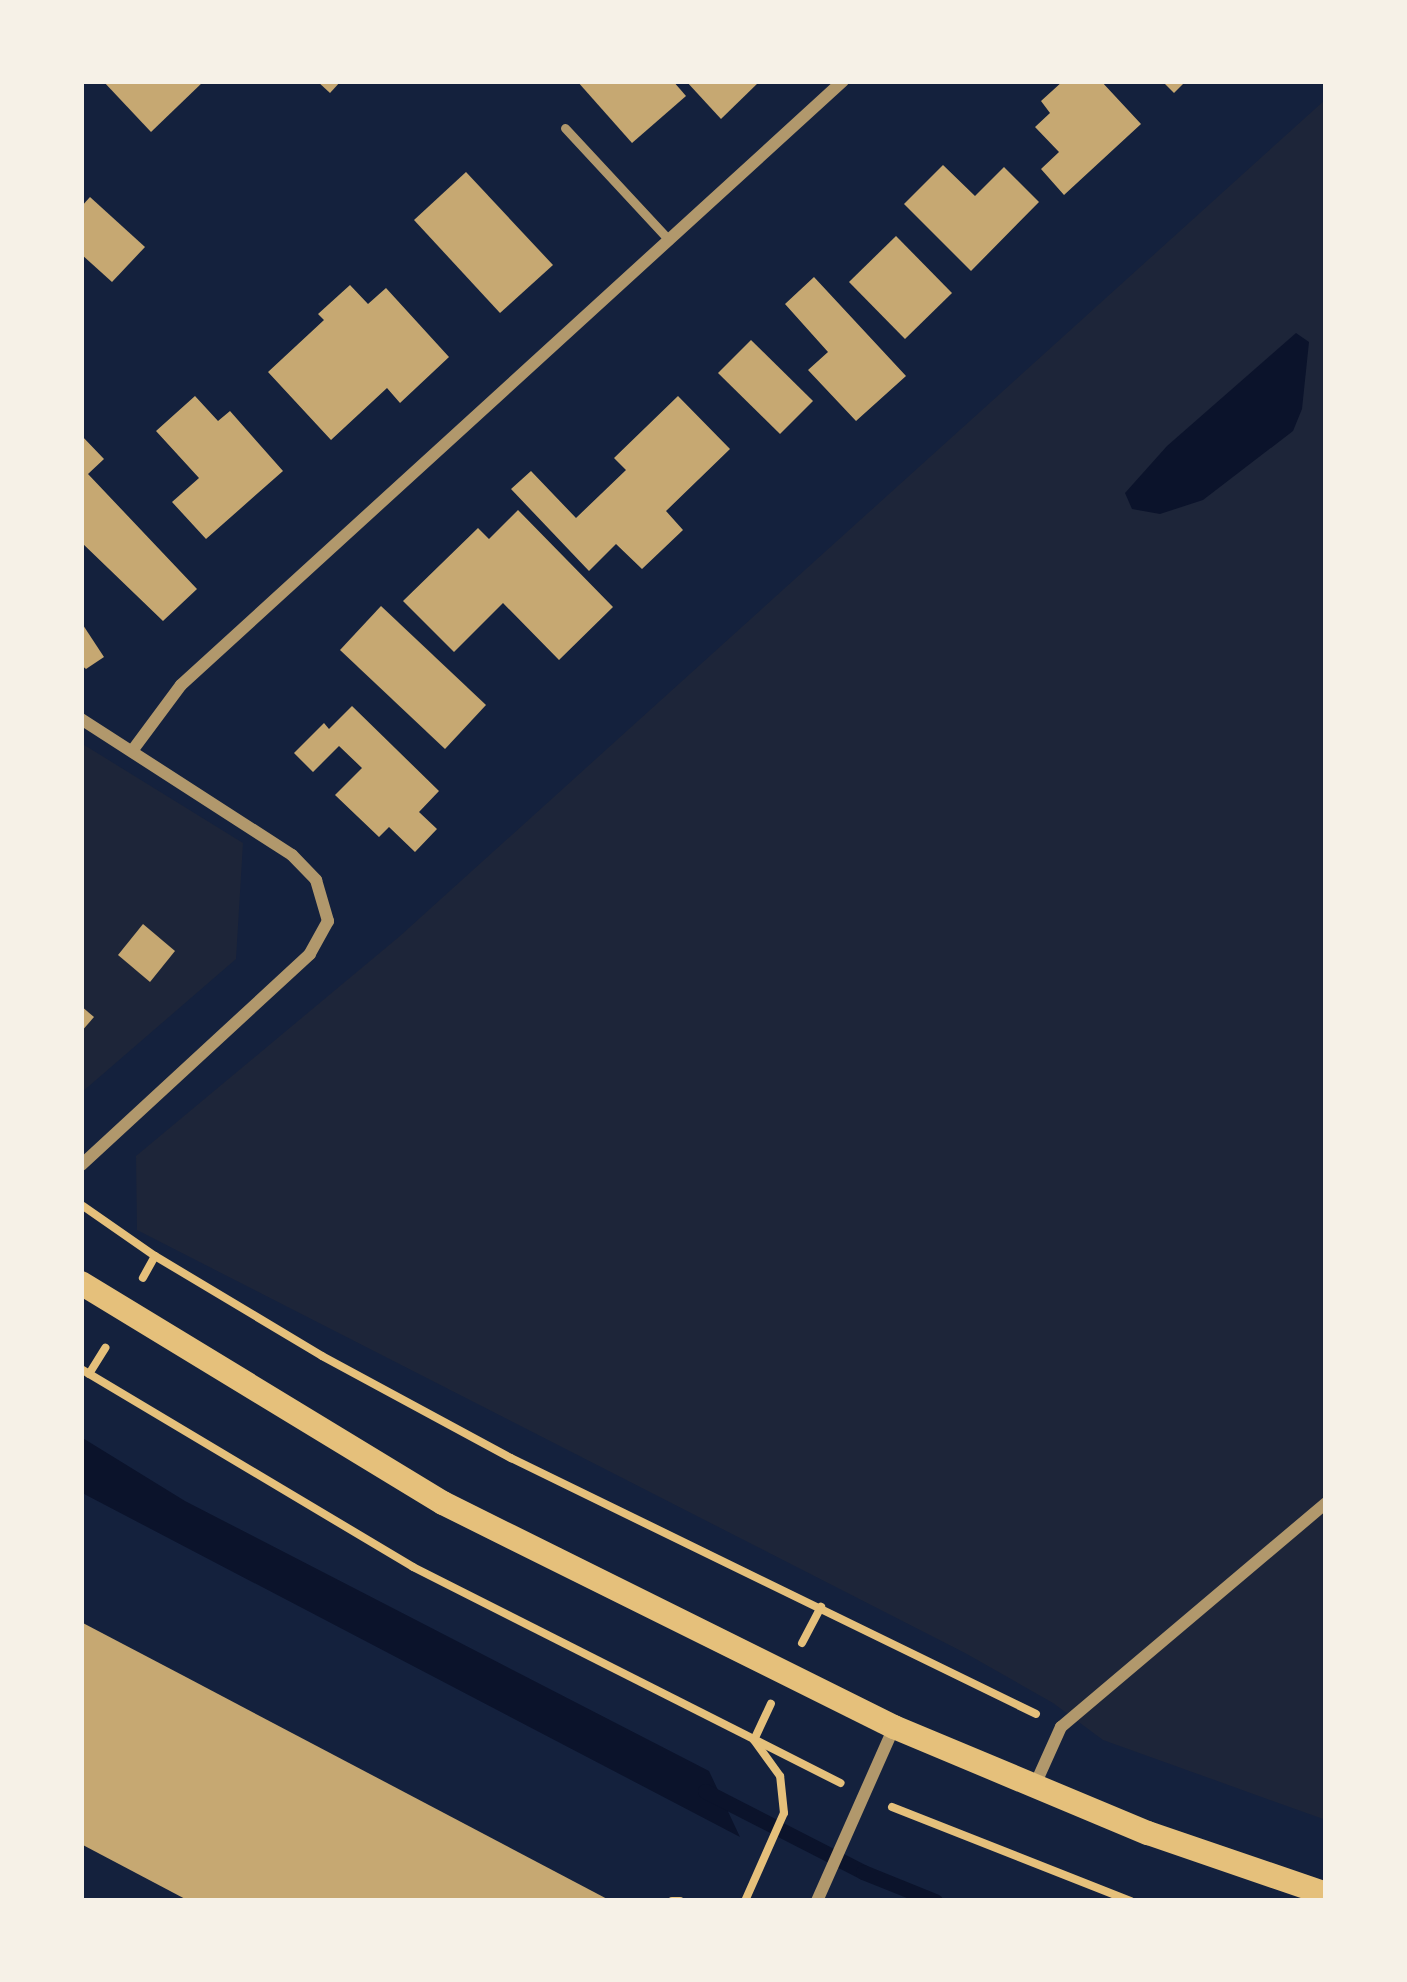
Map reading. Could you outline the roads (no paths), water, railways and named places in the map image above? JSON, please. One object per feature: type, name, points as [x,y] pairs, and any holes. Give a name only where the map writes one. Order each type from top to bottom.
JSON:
[{"type":"main road","points":[[81,1283],[443,1503],[894,1727],[1034,1788],[1326,1894]]},
{"type":"street","points":[[132,752],[181,685],[843,81]]},
{"type":"street","points":[[81,719],[292,855],[316,880],[328,921],[310,954],[81,1166]]},
{"type":"street","points":[[1034,1788],[1061,1727],[1326,1503]]},
{"type":"street","points":[[817,1901],[894,1727]]},
{"type":"lane","points":[[566,128],[669,240]]},
{"type":"waterway","points":[[705,1791],[863,1872],[935,1901]]}]
